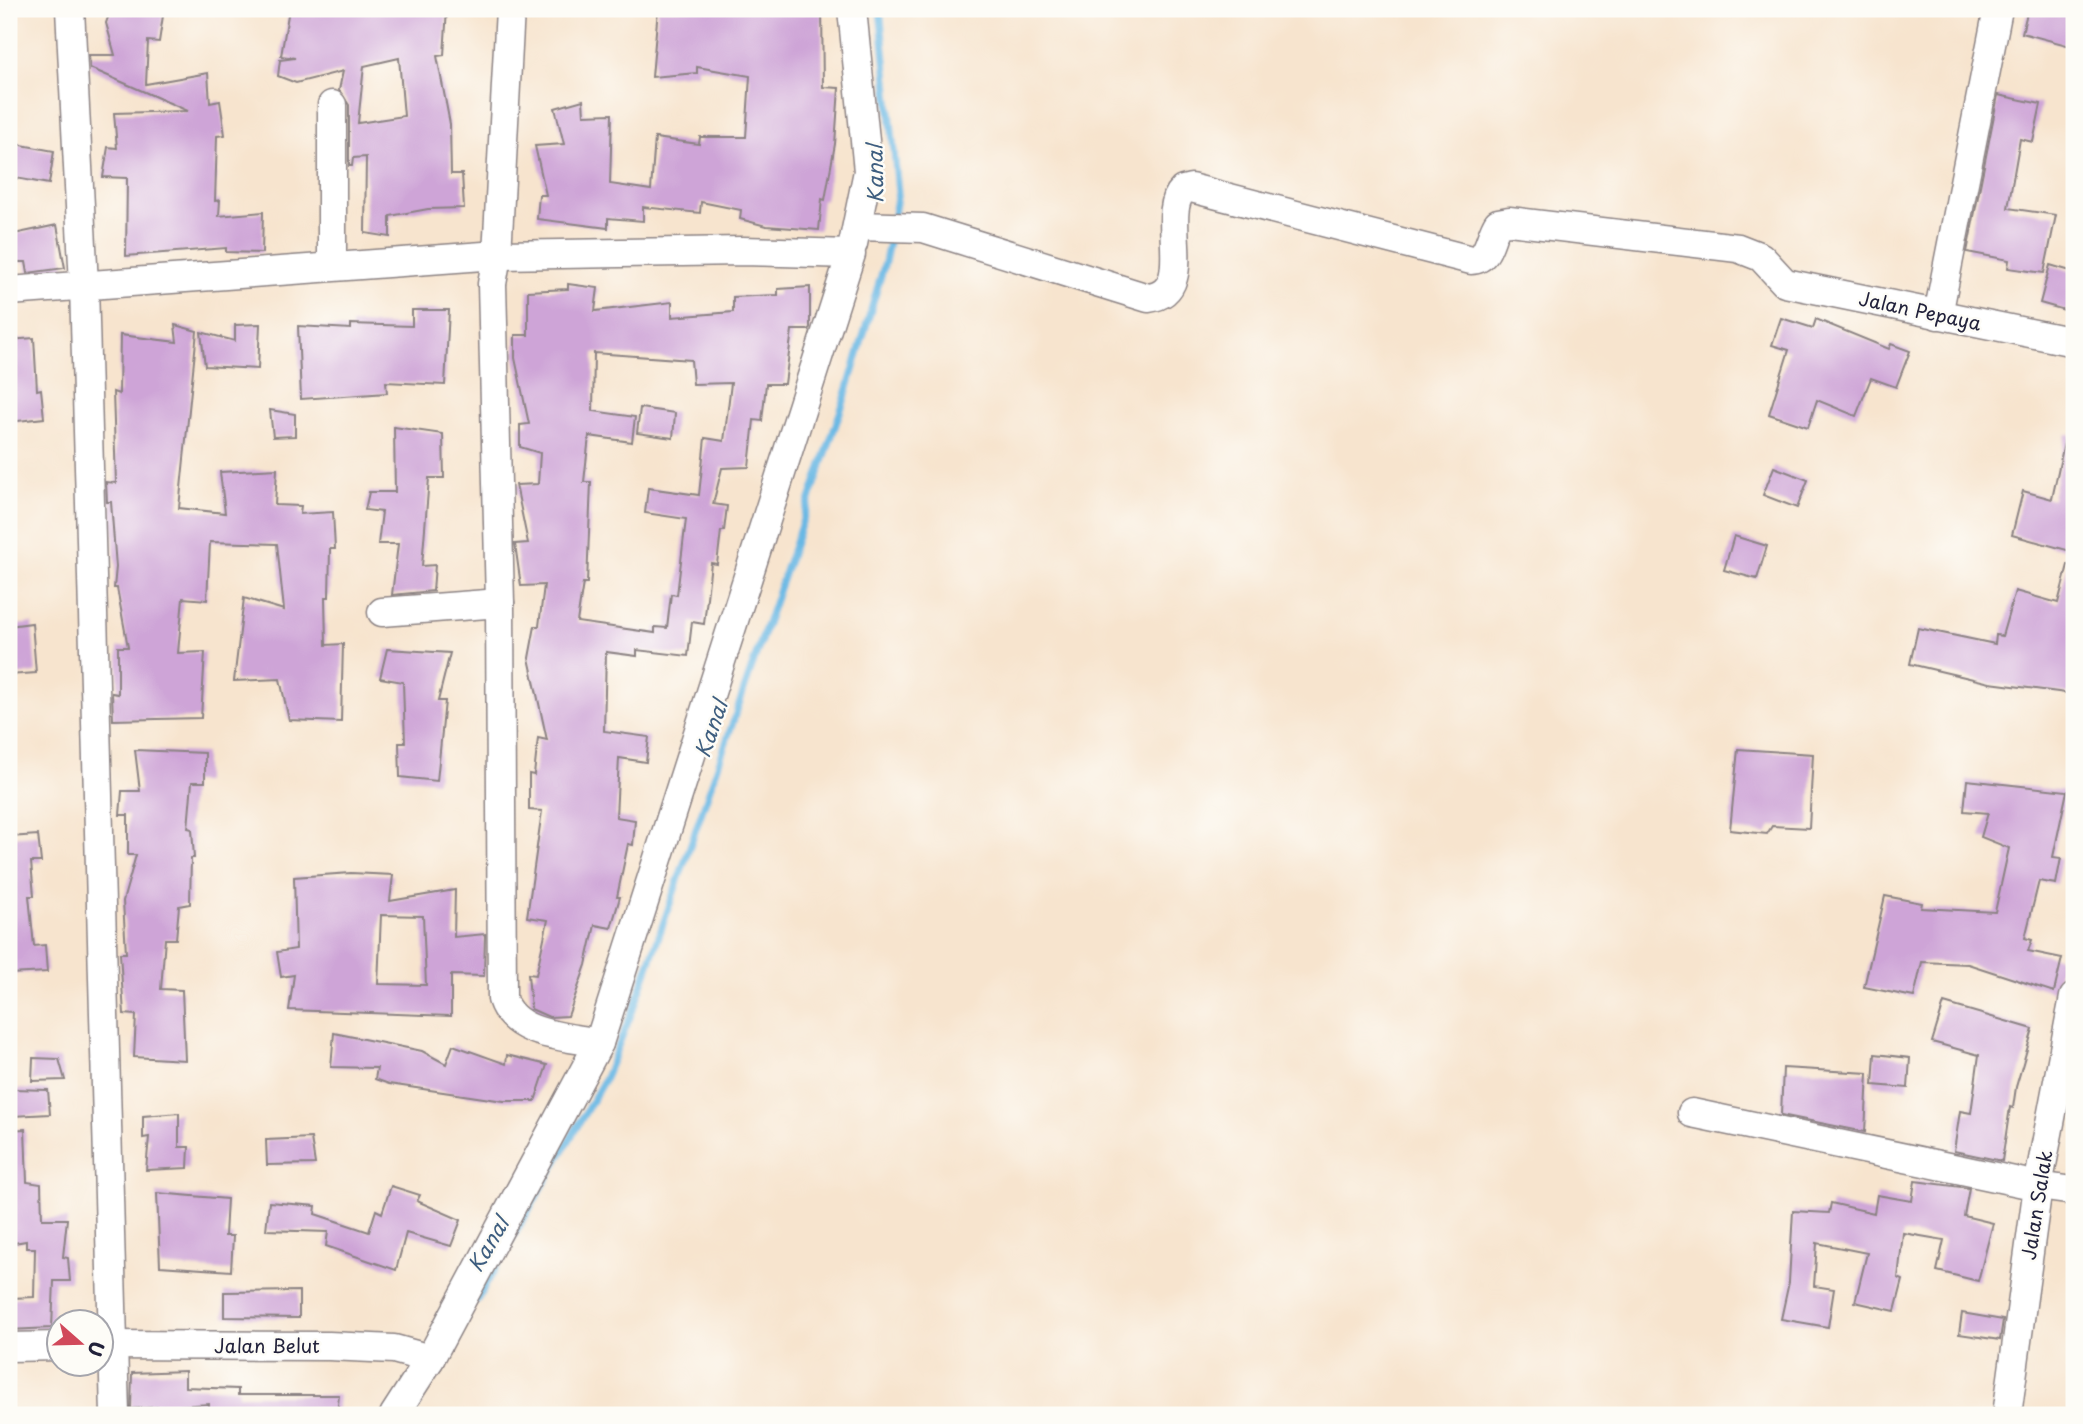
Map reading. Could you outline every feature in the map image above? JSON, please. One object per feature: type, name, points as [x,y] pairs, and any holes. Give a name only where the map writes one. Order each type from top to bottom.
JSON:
[{"type":"street","points":[[70,9],[83,285],[107,1308]]},
{"type":"street","points":[[510,9],[497,255],[492,284],[500,603],[502,999],[506,1010],[523,1026],[599,1043]]},
{"type":"street","points":[[394,1415],[430,1359],[599,1043],[851,254],[863,226],[868,171],[867,150],[852,9]]},
{"type":"street","points":[[1938,315],[1998,9]]},
{"type":"street","points":[[332,105],[332,265]]},
{"type":"street","name":"Jalan Pepaya","points":[[863,226],[923,228],[1148,298],[1158,297],[1167,290],[1174,275],[1177,201],[1183,190],[1191,188],[1471,260],[1478,260],[1485,254],[1498,223],[1509,220],[1738,248],[1761,257],[1785,283],[2074,342]]},
{"type":"street","points":[[9,291],[332,265],[497,255],[741,251],[851,254]]},
{"type":"street","points":[[382,612],[500,603]]},
{"type":"street","name":"Jalan Salak","points":[[2007,1415],[2038,1186],[2074,997]]},
{"type":"street","points":[[1692,1113],[2038,1186],[2074,1191]]},
{"type":"street","name":"Jalan Belut","points":[[116,1345],[355,1347],[394,1349],[430,1359]]},
{"type":"street","points":[[9,1347],[46,1346]]},
{"type":"street","points":[[111,1378],[115,1415]]},
{"type":"building","points":[[164,9],[159,42],[148,41],[146,84],[208,73],[210,103],[220,101],[225,135],[217,136],[215,201],[220,200],[219,216],[263,212],[262,253],[226,252],[226,248],[126,256],[127,178],[103,177],[108,147],[117,148],[114,113],[188,111],[90,68],[89,55],[115,55],[106,23],[110,12]]},
{"type":"building","points":[[289,9],[447,9],[444,55],[437,56],[450,124],[451,174],[462,174],[464,208],[428,209],[390,216],[390,237],[365,233],[366,157],[353,158],[352,166],[349,166],[349,105],[339,90],[343,71],[296,83],[278,76],[280,60],[295,58],[281,56]],"holes":[[[399,58],[404,116],[358,123],[364,66]]]},
{"type":"building","points":[[658,9],[780,9],[800,14],[822,9],[823,87],[839,88],[835,144],[825,200],[822,199],[819,230],[766,226],[740,219],[741,210],[701,202],[700,213],[643,207],[643,221],[608,218],[608,228],[537,219],[539,195],[546,195],[535,146],[564,144],[555,108],[583,100],[584,115],[612,114],[610,184],[651,190],[655,138],[699,144],[700,137],[746,137],[750,76],[697,67],[697,73],[652,77]]},
{"type":"building","points":[[2028,9],[2058,9],[2074,13],[2074,47],[2022,33]]},
{"type":"building","points":[[1998,95],[2041,104],[2033,142],[2020,139],[2008,208],[2056,215],[2044,273],[2008,268],[2009,260],[1967,252]]},
{"type":"building","points":[[16,144],[54,151],[49,184],[10,177]]},
{"type":"building","points":[[57,225],[65,268],[28,273],[26,262],[9,262],[9,235]]},
{"type":"building","points":[[2050,265],[2074,272],[2074,289],[2068,311],[2040,303]]},
{"type":"building","points":[[568,284],[598,288],[595,311],[672,302],[672,317],[733,312],[733,297],[778,295],[778,289],[810,287],[810,327],[809,330],[792,330],[785,384],[766,384],[762,421],[754,420],[749,467],[722,468],[713,504],[727,506],[724,531],[721,531],[717,564],[711,563],[704,624],[692,622],[688,656],[637,650],[637,656],[606,652],[604,731],[649,737],[646,762],[619,758],[616,817],[635,820],[633,845],[628,844],[617,897],[620,897],[611,928],[595,925],[586,965],[568,1016],[549,1017],[531,1009],[528,974],[536,975],[548,920],[527,917],[542,811],[529,810],[529,774],[534,775],[538,738],[547,740],[529,658],[535,626],[539,626],[544,585],[521,586],[515,544],[528,543],[516,485],[538,484],[540,453],[520,447],[520,425],[529,424],[515,358],[515,335],[528,335],[528,291],[568,289]],"holes":[[[594,353],[691,360],[693,384],[731,383],[724,441],[705,438],[699,495],[648,488],[645,513],[686,519],[677,595],[671,594],[667,628],[655,627],[655,633],[577,622],[583,583],[587,583],[591,482],[584,482],[589,436],[632,442],[635,417],[593,411]]]},
{"type":"building","points":[[412,310],[449,310],[445,385],[386,382],[387,393],[301,399],[298,326],[351,329],[351,324],[412,326]]},
{"type":"building","points":[[1781,318],[1813,328],[1816,319],[1889,349],[1891,344],[1910,351],[1896,387],[1871,378],[1856,416],[1817,400],[1808,427],[1769,414],[1789,350],[1772,345]]},
{"type":"building","points":[[260,324],[258,369],[205,366],[201,332],[235,341],[235,325]]},
{"type":"building","points":[[175,325],[197,331],[179,508],[225,513],[220,472],[277,469],[275,505],[301,506],[300,514],[333,512],[335,549],[330,549],[329,597],[325,597],[326,645],[343,644],[341,722],[289,720],[280,679],[234,681],[244,598],[284,610],[277,544],[210,542],[207,600],[183,598],[178,653],[205,652],[201,718],[113,720],[112,693],[118,694],[118,647],[128,647],[117,588],[114,588],[116,567],[111,502],[107,502],[106,482],[116,483],[113,392],[119,394],[120,335],[177,342]]},
{"type":"building","points":[[34,338],[37,390],[41,389],[44,418],[9,422],[9,340]]},
{"type":"building","points":[[640,408],[675,413],[673,438],[637,433]]},
{"type":"building","points":[[270,410],[295,414],[295,436],[273,437]]},
{"type":"building","points":[[394,427],[443,434],[444,478],[429,478],[422,566],[435,565],[433,591],[392,595],[398,544],[378,544],[382,512],[365,510],[369,492],[395,492]]},
{"type":"building","points":[[2066,434],[2074,435],[2074,552],[2012,535],[2023,491],[2052,499]]},
{"type":"building","points":[[1774,467],[1808,480],[1797,508],[1763,495]]},
{"type":"building","points":[[1734,536],[1767,546],[1757,579],[1724,570]]},
{"type":"building","points":[[2068,565],[2074,566],[2074,694],[1990,683],[1910,664],[1918,628],[1995,644],[1996,635],[2002,636],[2015,591],[2058,603]]},
{"type":"building","points":[[32,623],[36,673],[9,675],[9,626]]},
{"type":"building","points":[[387,649],[450,653],[438,701],[445,701],[437,781],[400,777],[399,743],[405,743],[403,682],[380,678]]},
{"type":"building","points":[[1738,749],[1813,754],[1809,828],[1772,826],[1767,834],[1730,830]]},
{"type":"building","points":[[135,750],[205,753],[205,782],[192,782],[188,828],[192,829],[194,858],[191,858],[190,904],[179,906],[176,939],[165,939],[161,989],[182,990],[185,1060],[134,1057],[136,1015],[124,1014],[120,953],[126,953],[123,901],[136,855],[128,855],[128,815],[120,815],[122,791],[140,791]]},
{"type":"building","points":[[1967,780],[2067,791],[2053,857],[2061,858],[2056,884],[2039,881],[2025,938],[2032,940],[2028,951],[2062,958],[2054,992],[1968,964],[1922,962],[1914,997],[1864,987],[1885,896],[1922,903],[1921,908],[1995,912],[2009,848],[1981,837],[1988,813],[1964,811]]},
{"type":"building","points":[[38,835],[41,862],[31,862],[34,896],[29,896],[34,946],[45,945],[47,972],[9,974],[9,837]]},
{"type":"building","points":[[351,873],[393,875],[390,901],[455,890],[454,937],[485,934],[484,976],[451,975],[451,1016],[289,1010],[294,975],[281,977],[277,952],[296,949],[294,877]],"holes":[[[381,915],[423,916],[426,985],[378,984]]]},
{"type":"building","points":[[1944,1003],[2033,1029],[2016,1087],[2013,1108],[2010,1107],[2002,1161],[1954,1151],[1960,1111],[1971,1113],[1979,1055],[1932,1042]]},
{"type":"building","points":[[334,1033],[422,1051],[446,1064],[453,1045],[506,1064],[507,1055],[547,1065],[535,1101],[504,1101],[389,1084],[375,1079],[377,1068],[331,1067]]},
{"type":"building","points":[[1875,1054],[1910,1058],[1908,1088],[1873,1085]]},
{"type":"building","points":[[33,1058],[59,1059],[65,1080],[32,1081]]},
{"type":"building","points":[[1783,1068],[1868,1073],[1865,1132],[1781,1115]]},
{"type":"building","points":[[13,1089],[48,1090],[50,1114],[12,1116]]},
{"type":"building","points":[[179,1113],[179,1147],[189,1147],[188,1168],[146,1170],[149,1137],[143,1138],[143,1116]]},
{"type":"building","points":[[25,1129],[27,1182],[41,1184],[42,1219],[67,1219],[63,1257],[68,1258],[70,1281],[54,1281],[53,1308],[46,1308],[46,1328],[9,1330],[11,1298],[34,1297],[35,1248],[26,1248],[26,1241],[14,1243],[9,1207],[9,1130]]},
{"type":"building","points":[[311,1138],[315,1164],[267,1165],[266,1140]]},
{"type":"building","points":[[1915,1181],[1969,1188],[1964,1216],[1993,1223],[1978,1281],[1937,1271],[1944,1240],[1903,1233],[1898,1278],[1903,1280],[1895,1311],[1855,1302],[1867,1253],[1817,1243],[1814,1286],[1834,1289],[1828,1327],[1781,1319],[1789,1282],[1793,1211],[1829,1213],[1831,1203],[1874,1213],[1877,1195],[1912,1201]]},
{"type":"building","points":[[391,1186],[420,1195],[417,1201],[461,1220],[451,1246],[406,1233],[396,1270],[326,1246],[328,1232],[266,1230],[269,1202],[316,1206],[315,1214],[369,1232],[376,1210],[382,1213]]},
{"type":"building","points":[[157,1193],[227,1199],[225,1236],[233,1236],[231,1271],[160,1266]]},
{"type":"building","points":[[299,1291],[299,1318],[224,1317],[224,1292]]},
{"type":"building","points":[[1962,1313],[2003,1320],[2000,1340],[1959,1334]]},
{"type":"building","points":[[185,1371],[185,1387],[238,1389],[238,1395],[339,1395],[337,1415],[209,1415],[209,1404],[131,1409],[132,1373]]},
{"type":"waterway","name":"Kanal","points":[[880,9],[898,192],[893,220]]},
{"type":"waterway","name":"Kanal","points":[[477,1300],[604,1080],[635,1005],[845,398],[885,262],[891,232]]},
{"type":"waterway","name":"Kanal","points":[[411,1415],[419,1402]]}]
